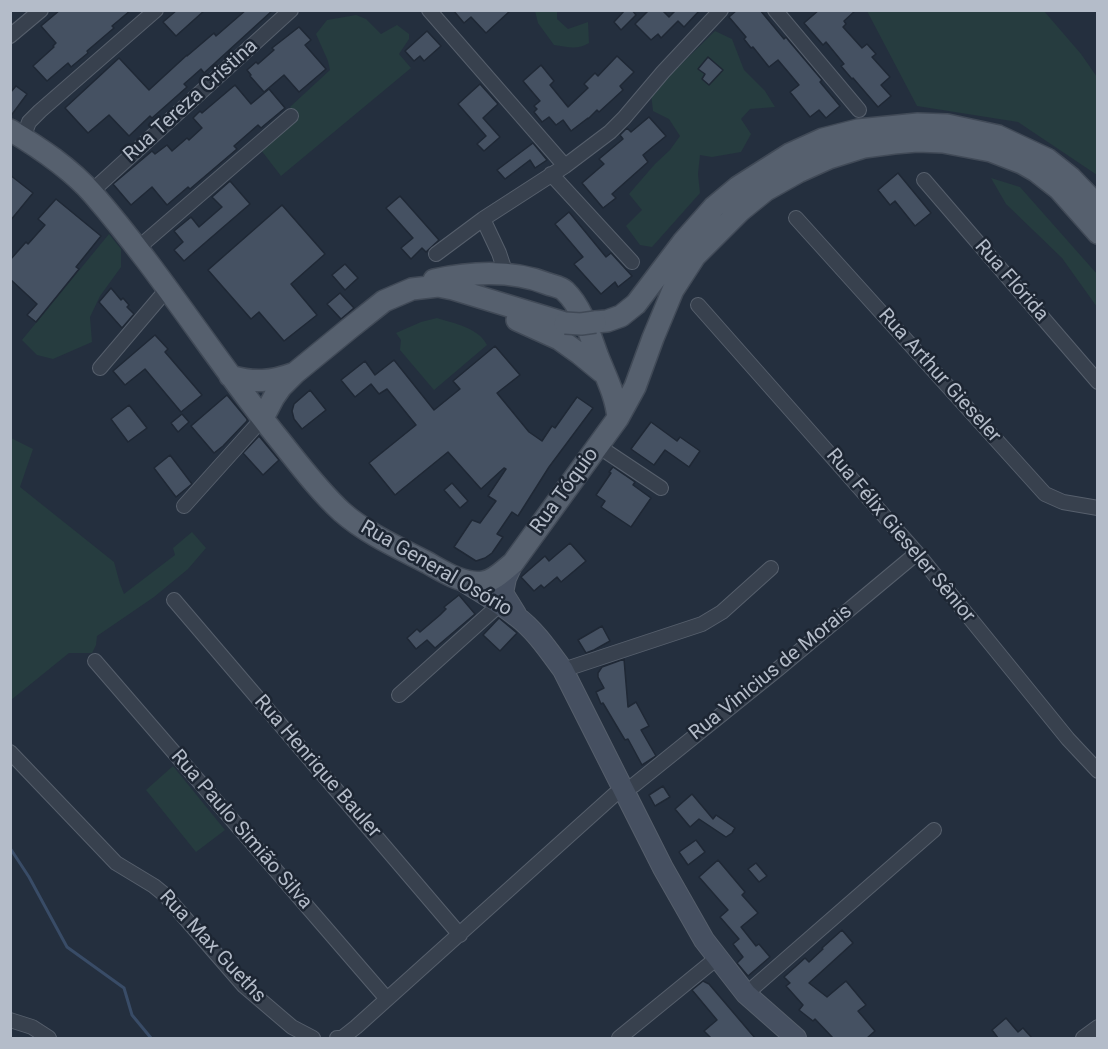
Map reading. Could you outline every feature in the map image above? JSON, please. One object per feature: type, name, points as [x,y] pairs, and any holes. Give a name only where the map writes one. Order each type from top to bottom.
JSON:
[{"type":"main road","points":[[263,418],[281,387],[295,373],[384,301],[412,289],[438,286],[453,288],[565,323],[608,321],[621,316],[636,304],[683,242],[714,207],[738,187],[790,154],[823,139],[858,130],[918,124],[947,125],[998,136],[1047,159],[1071,178],[1098,207]]},
{"type":"main road","name":"Rua General Osório","points":[[15,136],[65,168],[91,192],[168,288],[230,376],[302,468],[343,513],[371,533],[459,579],[499,604],[517,616],[536,634],[563,670],[623,791],[699,932],[746,994],[796,1038]]},
{"type":"main road","name":"Rua Tóquio","points":[[517,616],[503,593],[513,563],[618,418],[635,387],[652,338],[673,290],[695,256],[740,211],[766,190],[829,158],[873,146],[917,141],[943,142],[991,151],[1036,171],[1059,189],[1098,233]]},
{"type":"main road","points":[[421,288],[432,281],[449,277],[506,274],[538,280],[564,290],[577,306],[610,384],[617,405],[618,418]]},
{"type":"main road","points":[[384,301],[421,296],[446,299],[493,312],[559,339],[605,375]]},
{"type":"main road","points":[[230,376],[262,382],[295,373]]},
{"type":"main road","name":"Rua Tóquio","points":[[459,579],[474,582],[489,581],[513,563]]},
{"type":"street","points":[[10,36],[41,10]]},
{"type":"street","points":[[15,136],[40,111],[156,10]]},
{"type":"street","name":"Rua Tereza Cristina","points":[[91,192],[291,10]]},
{"type":"street","points":[[429,10],[565,165]]},
{"type":"street","points":[[436,254],[610,132],[721,10]]},
{"type":"street","points":[[775,10],[859,110]]},
{"type":"street","points":[[138,249],[291,117]]},
{"type":"street","points":[[552,174],[632,262]]},
{"type":"street","name":"Rua Flórida","points":[[924,180],[1098,382]]},
{"type":"street","name":"Rua Arthur Gieseler","points":[[796,218],[1045,494],[1063,502],[1098,508]]},
{"type":"street","points":[[483,219],[506,274]]},
{"type":"street","points":[[100,368],[168,288]]},
{"type":"street","name":"Rua Félix Gieseler Sênior","points":[[698,305],[917,553],[1068,739],[1098,771]]},
{"type":"street","points":[[183,506],[263,418]]},
{"type":"street","points":[[598,446],[661,488]]},
{"type":"street","name":"Rua Vinicius de Morais","points":[[623,791],[778,669],[917,553]]},
{"type":"street","points":[[563,670],[702,624],[722,612],[771,568]]},
{"type":"street","name":"Rua Henrique Bauler","points":[[174,600],[460,935]]},
{"type":"street","points":[[399,695],[499,604]]},
{"type":"street","name":"Rua Paulo Simião Silva","points":[[95,662],[387,999]]},
{"type":"street","name":"Rua Max Gueths","points":[[10,752],[116,863],[165,894],[244,986],[292,1027],[313,1038]]},
{"type":"street","points":[[337,1038],[342,1038],[356,1027],[607,801],[623,791]]},
{"type":"street","points":[[746,994],[934,830]]},
{"type":"street","points":[[619,1038],[717,958]]},
{"type":"street","points":[[10,1020],[32,1027],[49,1038]]},
{"type":"street","points":[[1083,1038],[1098,1026]]},
{"type":"green space","points":[[535,11],[557,11],[557,19],[568,29],[588,22],[589,43],[577,47],[554,45],[538,23]]},
{"type":"green space","points":[[867,11],[1044,11],[1081,54],[1097,77],[1097,175],[1018,122],[917,106]]},
{"type":"green space","points":[[356,15],[366,19],[381,34],[397,25],[409,34],[409,39],[399,54],[411,68],[281,176],[261,150],[297,118],[290,107],[330,70],[316,34],[327,20]]},
{"type":"green space","points":[[715,31],[732,39],[744,70],[765,91],[775,107],[750,109],[741,119],[751,134],[741,152],[712,157],[700,155],[698,174],[700,193],[652,247],[640,245],[626,226],[642,210],[629,194],[680,136],[669,119],[653,111],[651,94]]},
{"type":"green space","points":[[991,178],[1020,187],[1097,274],[1097,307],[1062,258],[1006,204]]},
{"type":"green space","points":[[109,234],[121,249],[121,267],[100,296],[90,317],[92,342],[53,359],[37,355],[22,340]]},
{"type":"green space","points":[[437,318],[472,330],[487,345],[434,390],[400,350],[401,340],[396,333]]},
{"type":"green space","points":[[11,438],[33,449],[20,487],[114,562],[124,594],[175,555],[173,548],[192,532],[206,548],[188,569],[154,597],[97,636],[92,653],[69,653],[11,700]]},
{"type":"green space","points":[[173,766],[225,830],[196,852],[146,790]]},
{"type":"building","points":[[60,10],[131,10],[87,51],[88,53],[71,67],[68,63],[47,81],[33,66],[56,43],[41,26]]},
{"type":"building","points":[[177,10],[205,10],[176,36],[163,22]]},
{"type":"building","points":[[246,10],[273,10],[204,73],[201,69],[184,84],[187,87],[129,136],[109,115],[88,133],[65,108],[119,58],[149,90],[187,55],[214,33],[216,36]]},
{"type":"building","points":[[453,10],[511,10],[486,33],[471,17],[464,23]]},
{"type":"building","points":[[625,10],[632,10],[636,15],[621,30],[614,22]]},
{"type":"building","points":[[649,10],[662,10],[669,17],[676,10],[700,10],[684,27],[678,21],[661,38],[658,34],[651,40],[635,24]]},
{"type":"building","points":[[737,10],[760,10],[822,80],[820,82],[840,106],[826,118],[819,110],[810,117],[790,92],[799,85],[778,60],[769,67],[744,39],[746,37],[729,17]]},
{"type":"building","points":[[819,10],[856,10],[844,21],[846,24],[843,27],[862,48],[867,44],[876,54],[872,57],[890,77],[881,85],[891,96],[878,107],[841,66],[844,64],[826,42],[823,45],[804,23]]},
{"type":"building","points":[[299,27],[311,40],[305,45],[326,69],[299,92],[284,75],[264,92],[247,70],[256,62],[258,64],[274,50],[272,48]]},
{"type":"building","points":[[427,31],[441,46],[424,61],[420,56],[414,61],[405,51]]},
{"type":"building","points":[[617,56],[634,72],[620,86],[623,90],[599,112],[597,110],[571,131],[563,120],[556,125],[549,117],[542,122],[534,112],[537,109],[534,106],[540,101],[523,81],[541,65],[554,81],[550,85],[568,107],[588,88],[584,84],[595,73],[598,76]]},
{"type":"building","points":[[708,57],[723,70],[709,85],[702,79],[705,74],[698,69]]},
{"type":"building","points":[[480,84],[498,104],[483,118],[500,137],[484,151],[477,144],[486,136],[458,104]]},
{"type":"building","points":[[235,85],[251,104],[269,89],[285,108],[261,128],[258,125],[234,146],[237,149],[190,189],[188,187],[167,205],[152,187],[131,205],[113,184],[152,151],[155,154],[167,145],[172,151],[187,138],[189,140],[202,128],[193,118]]},
{"type":"building","points":[[16,86],[27,94],[10,117],[10,93]]},
{"type":"building","points":[[649,117],[666,136],[643,155],[648,162],[612,194],[616,198],[603,208],[582,183],[604,164],[599,159],[623,139],[620,135],[627,128],[631,132]]},
{"type":"building","points":[[533,143],[547,160],[535,168],[530,160],[505,179],[497,170]]},
{"type":"building","points":[[898,173],[931,213],[915,226],[895,201],[890,205],[878,190]]},
{"type":"building","points":[[10,175],[33,193],[10,221]]},
{"type":"building","points":[[230,181],[250,204],[184,261],[174,250],[183,242],[174,231],[191,217],[199,227],[222,207],[212,197]]},
{"type":"building","points":[[400,196],[439,240],[426,252],[422,248],[411,259],[401,248],[413,238],[386,208]]},
{"type":"building","points":[[56,199],[101,236],[76,267],[79,269],[36,322],[27,315],[37,304],[10,279],[10,260],[45,225],[38,219]]},
{"type":"building","points":[[282,205],[325,254],[291,284],[317,315],[284,341],[259,312],[251,319],[208,270]]},
{"type":"building","points":[[569,212],[606,257],[611,253],[632,276],[618,287],[615,282],[601,294],[574,264],[583,257],[555,224]]},
{"type":"building","points":[[345,264],[358,278],[345,290],[332,275]]},
{"type":"building","points":[[111,288],[121,300],[123,298],[129,305],[127,307],[134,314],[122,328],[99,302]]},
{"type":"building","points":[[340,293],[354,308],[341,319],[327,304]]},
{"type":"building","points":[[155,335],[168,349],[165,352],[202,395],[181,412],[145,369],[125,385],[113,371]]},
{"type":"building","points":[[495,346],[520,375],[497,393],[529,432],[542,441],[552,426],[555,428],[577,397],[593,408],[549,467],[518,516],[512,512],[497,534],[503,537],[492,553],[476,561],[454,547],[472,520],[480,523],[496,501],[488,496],[506,469],[504,468],[481,489],[448,452],[395,495],[369,463],[416,425],[387,389],[379,394],[371,384],[355,397],[341,380],[365,361],[375,375],[394,360],[434,410],[460,389],[453,381]]},
{"type":"building","points":[[310,390],[326,410],[302,429],[294,419],[292,411],[294,404]]},
{"type":"building","points":[[227,395],[247,421],[214,453],[191,426]]},
{"type":"building","points":[[129,405],[147,428],[128,442],[111,419]]},
{"type":"building","points":[[182,414],[189,422],[178,432],[171,423]]},
{"type":"building","points":[[651,422],[677,441],[680,437],[700,451],[689,467],[665,450],[654,465],[631,449]]},
{"type":"building","points":[[259,436],[279,460],[263,475],[243,453]]},
{"type":"building","points":[[170,455],[192,484],[176,497],[154,468]]},
{"type":"building","points":[[613,467],[635,482],[633,485],[651,498],[631,527],[601,507],[605,501],[596,495]]},
{"type":"building","points":[[452,483],[468,501],[460,508],[444,490]]},
{"type":"building","points":[[570,543],[586,561],[561,582],[557,577],[544,588],[541,585],[534,591],[521,577],[545,556],[549,561]]},
{"type":"building","points":[[459,595],[475,614],[435,648],[427,640],[416,649],[407,638],[417,629],[420,632]]},
{"type":"building","points":[[499,618],[517,633],[500,651],[483,635]]},
{"type":"building","points":[[602,626],[610,641],[586,653],[578,640]]},
{"type":"building","points":[[624,659],[628,707],[636,702],[649,726],[641,730],[656,756],[642,765],[628,739],[625,740],[603,703],[601,704],[596,692],[604,688],[598,677],[602,667]]},
{"type":"building","points":[[663,786],[670,797],[655,806],[649,795]]},
{"type":"building","points":[[692,794],[713,819],[716,815],[735,828],[732,833],[726,837],[699,819],[690,827],[675,809]]},
{"type":"building","points":[[696,840],[705,852],[688,865],[679,852]]},
{"type":"building","points":[[718,860],[745,892],[742,895],[758,913],[741,927],[756,946],[759,944],[770,957],[748,976],[737,963],[743,957],[733,944],[739,939],[720,917],[728,910],[699,877]]},
{"type":"building","points":[[756,863],[767,876],[759,882],[748,869]]},
{"type":"building","points":[[842,930],[853,943],[809,983],[827,997],[846,981],[866,1005],[858,1011],[875,1031],[867,1038],[833,1038],[815,1019],[813,1021],[799,1010],[803,1005],[786,986],[790,983],[784,977],[805,958],[809,962]]},
{"type":"building","points":[[703,981],[709,984],[755,1038],[711,1038],[704,1031],[717,1020],[692,990]]},
{"type":"building","points":[[1006,1018],[1018,1032],[1023,1028],[1032,1038],[998,1038],[992,1030]]},
{"type":"waterway","points":[[10,848],[29,877],[67,947],[124,988],[132,1015],[151,1038]]}]
